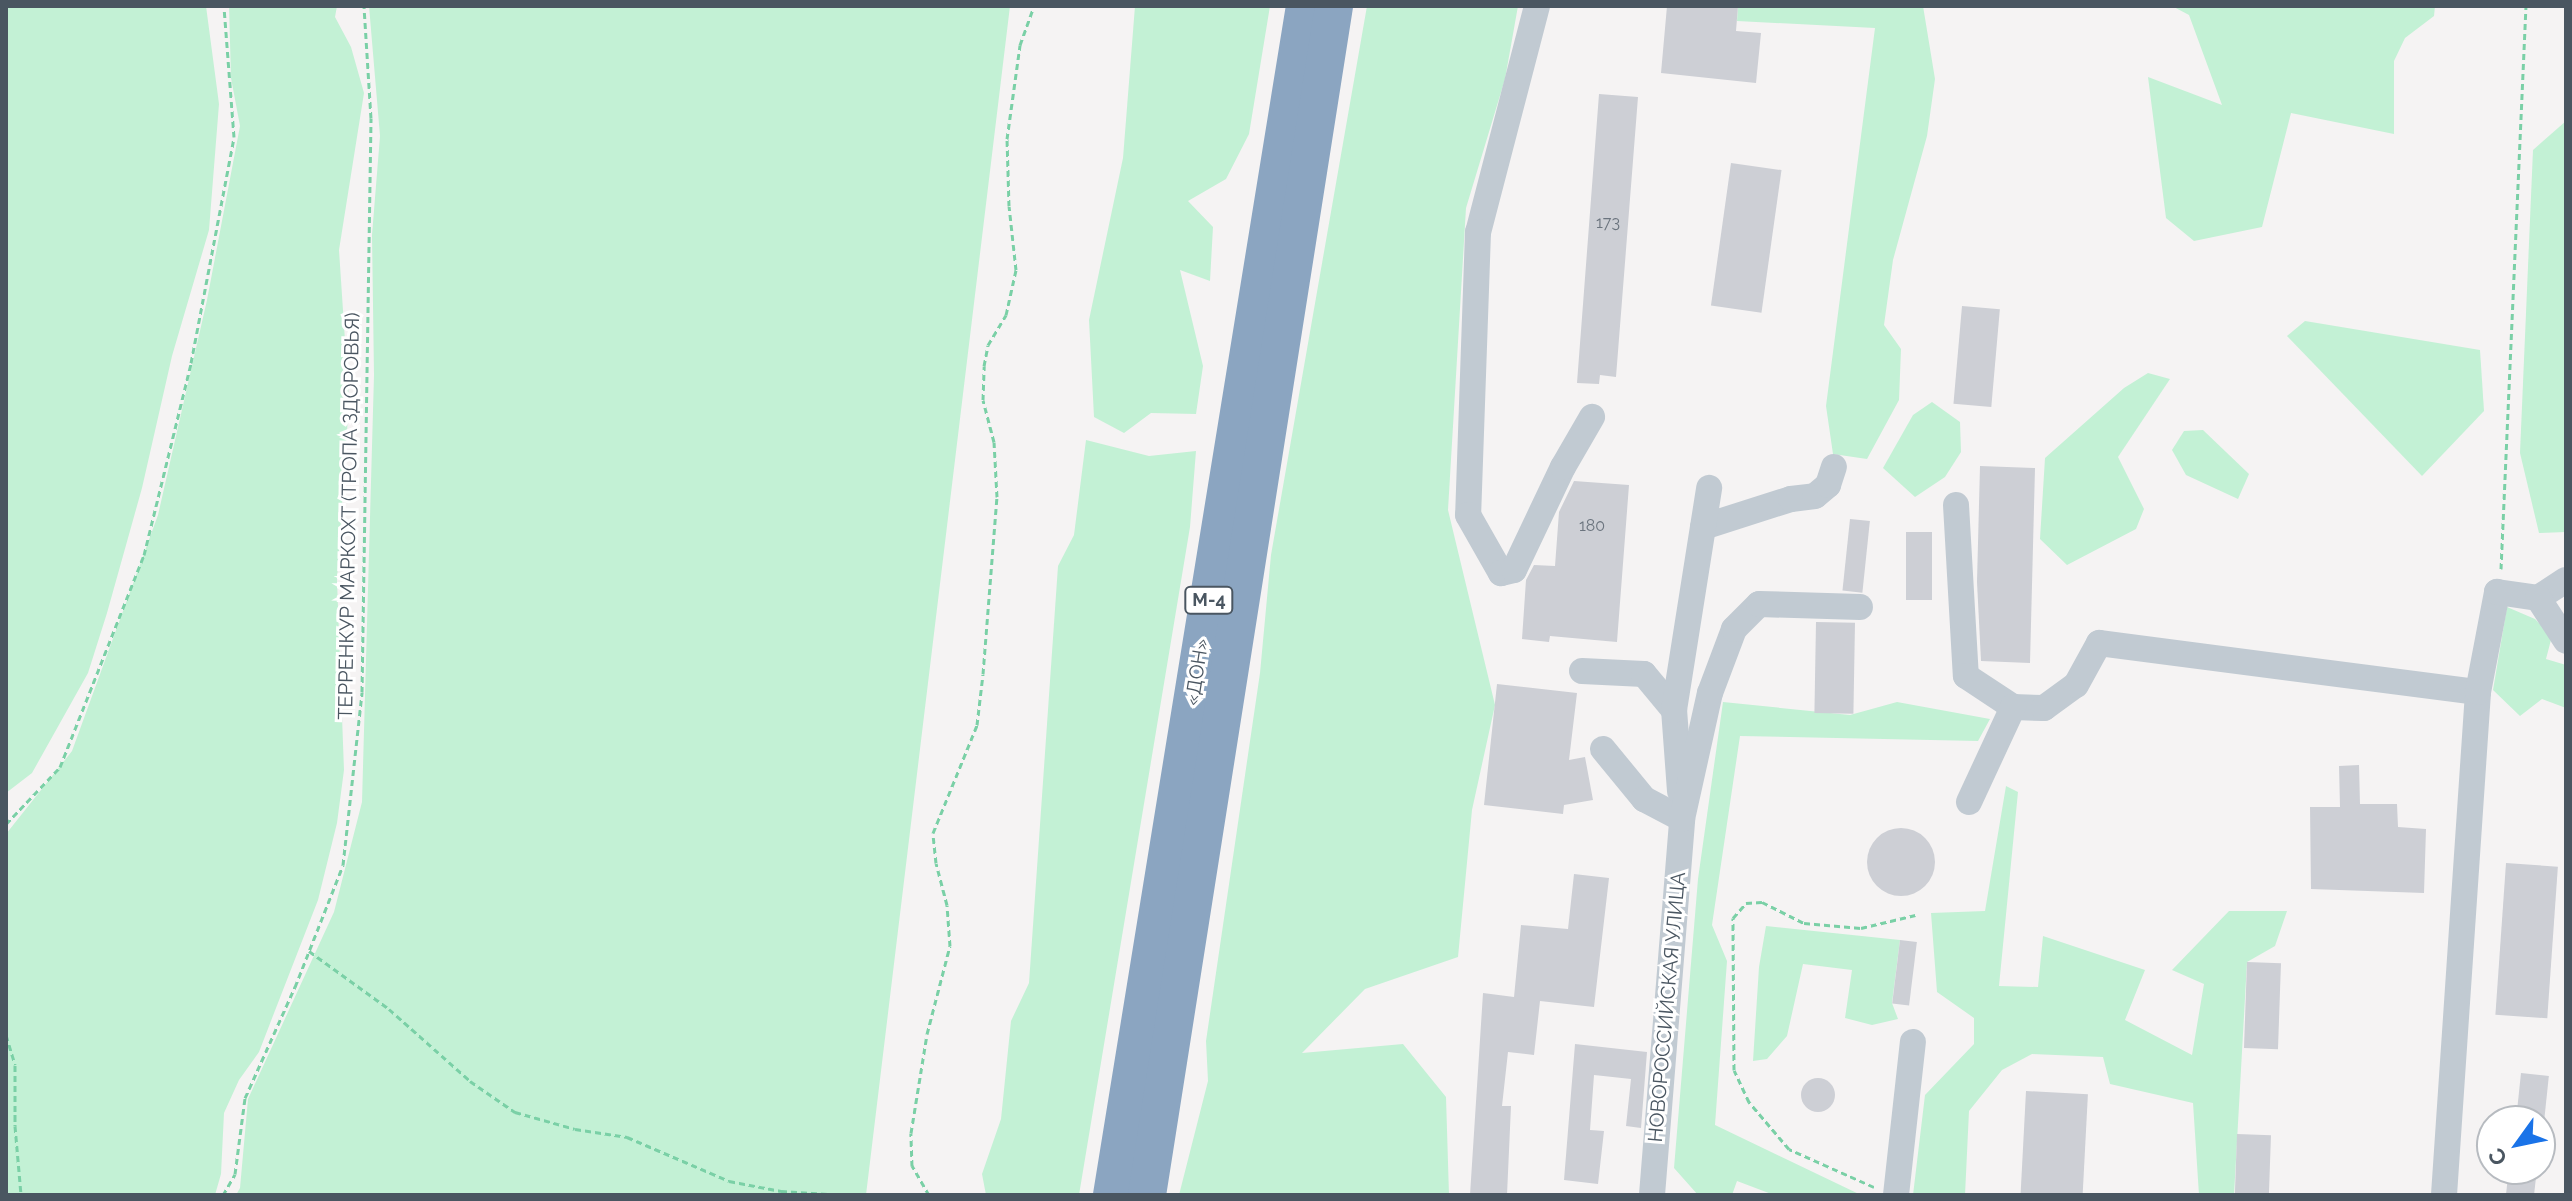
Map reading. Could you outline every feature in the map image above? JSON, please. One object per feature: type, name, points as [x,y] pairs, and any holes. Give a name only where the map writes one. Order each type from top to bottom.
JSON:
[{"type":"highway","name":"«ДОН»","points":[[1112,1195],[1305,6]]},
{"type":"highway","name":"«ДОН»","points":[[1147,1195],[1334,6]]},
{"type":"street","points":[[1537,6],[1478,232],[1468,515],[1501,573],[1514,570],[1563,467],[1592,417]]},
{"type":"street","points":[[1703,527],[1791,499],[1815,496],[1828,485],[1834,467]]},
{"type":"street","points":[[1682,819],[1674,710],[1709,488]]},
{"type":"street","points":[[1956,505],[1966,676],[2013,707],[2044,708],[2076,685],[2099,643],[2478,692]]},
{"type":"street","points":[[2444,1195],[2478,692],[2497,592],[2538,598],[2566,580]]},
{"type":"street","points":[[2538,598],[2566,641]]},
{"type":"street","points":[[1682,819],[1710,693],[1734,629],[1759,604],[1860,607]]},
{"type":"street","points":[[1582,671],[1644,674],[1674,710]]},
{"type":"street","points":[[1969,802],[2013,707]]},
{"type":"street","points":[[1603,749],[1644,799],[1682,819]]},
{"type":"street","name":"НОВОРОССИЙСКАЯ УЛИЦА","points":[[1652,1195],[1682,819]]},
{"type":"street","points":[[1886,1192],[1913,1042]]},
{"type":"path","points":[[6,824],[60,767],[144,555],[191,363],[234,137],[224,6]]},
{"type":"path","name":"ТЕРРЕНКУР МАРКОХТ (ТРОПА ЗДОРОВЬЯ)","points":[[223,1195],[235,1174],[245,1098],[343,865],[362,692],[371,118],[364,6]]},
{"type":"path","points":[[929,1195],[912,1166],[911,1133],[927,1034],[950,946],[947,905],[936,863],[933,833],[977,725],[997,497],[994,442],[983,400],[984,366],[988,345],[1006,315],[1016,270],[1009,206],[1007,139],[1020,45],[1034,6]]},
{"type":"path","points":[[2497,592],[2504,547],[2504,459],[2526,6]]},
{"type":"path","points":[[1886,1192],[1789,1149],[1749,1102],[1734,1070],[1733,918],[1746,903],[1762,902],[1804,923],[1861,928],[1915,915]]},
{"type":"path","points":[[309,951],[389,1009],[470,1081],[515,1112],[575,1129],[627,1137],[729,1181],[781,1191],[844,1195]]},
{"type":"path","points":[[6,1035],[15,1065],[15,1126],[21,1195]]},
{"type":"green space","points":[[6,6],[206,6],[219,104],[209,230],[172,356],[142,488],[107,613],[88,673],[32,773],[6,793]]},
{"type":"green space","points":[[229,6],[337,6],[335,17],[351,47],[364,93],[339,250],[349,401],[337,580],[344,770],[337,823],[318,900],[259,1052],[239,1080],[224,1113],[221,1174],[215,1195],[6,1195],[6,834],[72,751],[158,515],[207,300],[240,126],[231,78]]},
{"type":"green space","points":[[369,6],[1010,6],[866,1195],[236,1195],[240,1188],[248,1099],[334,912],[362,802],[374,375],[372,235],[380,136]]},
{"type":"green space","points":[[1135,6],[1270,6],[1249,134],[1226,179],[1188,201],[1213,227],[1210,281],[1180,270],[1203,366],[1196,414],[1151,413],[1124,433],[1094,417],[1089,320],[1123,158]]},
{"type":"green space","points":[[1367,6],[1518,6],[1505,79],[1466,208],[1448,510],[1495,705],[1472,810],[1458,957],[1365,989],[1302,1053],[1403,1044],[1446,1097],[1449,1195],[1179,1195],[1208,1081],[1206,1041],[1260,673],[1271,555]]},
{"type":"green space","points":[[1738,6],[1923,6],[1935,79],[1927,136],[1893,260],[1884,325],[1901,349],[1899,400],[1867,459],[1833,454],[1826,406],[1875,28],[1737,21]]},
{"type":"green space","points":[[2172,6],[2435,6],[2434,16],[2405,38],[2394,61],[2394,134],[2291,113],[2262,227],[2194,241],[2166,218],[2148,77],[2222,105],[2189,15]]},
{"type":"green space","points":[[2566,121],[2566,532],[2539,533],[2520,453],[2533,150]]},
{"type":"green space","points":[[2305,321],[2480,350],[2484,411],[2422,476],[2287,336]]},
{"type":"green space","points":[[2148,373],[2170,379],[2118,457],[2144,509],[2136,529],[2067,565],[2040,539],[2045,458],[2124,388]]},
{"type":"green space","points":[[1932,402],[1960,422],[1961,452],[1945,477],[1915,497],[1883,468],[1913,415]]},
{"type":"green space","points":[[2203,430],[2249,474],[2238,499],[2186,475],[2172,450],[2184,431]]},
{"type":"green space","points":[[1086,440],[1149,456],[1196,451],[1190,527],[1079,1195],[986,1195],[982,1174],[1001,1119],[1011,1021],[1029,983],[1058,566],[1074,535]]},
{"type":"green space","points":[[2507,607],[2535,619],[2552,636],[2546,659],[2566,665],[2566,708],[2542,699],[2520,716],[2493,690]]},
{"type":"green space","points":[[1723,702],[1850,715],[1897,702],[1990,719],[1978,741],[1740,736],[1712,925],[1727,961],[1715,1125],[1861,1195],[1774,1195],[1737,1181],[1732,1195],[1698,1195],[1674,1168],[1698,879]]},
{"type":"green space","points":[[2006,786],[2018,792],[1999,986],[2038,987],[2043,936],[2145,970],[2125,1020],[2192,1055],[2204,984],[2172,970],[2229,911],[2287,911],[2275,946],[2247,962],[2234,1195],[2199,1195],[2193,1103],[2110,1084],[2103,1057],[2032,1054],[2002,1070],[1969,1111],[1965,1195],[1913,1195],[1925,1095],[1974,1044],[1974,1018],[1937,992],[1931,913],[1985,911]]},
{"type":"green space","points":[[1766,926],[1900,940],[1892,1003],[1898,1019],[1872,1025],[1845,1018],[1852,970],[1803,964],[1787,1036],[1767,1059],[1753,1061],[1759,967]]},
{"type":"building","points":[[1667,6],[1738,6],[1736,31],[1761,33],[1756,83],[1661,73]]},
{"type":"building","points":[[1599,94],[1638,97],[1616,377],[1600,375],[1599,384],[1577,383]]},
{"type":"building","points":[[1731,163],[1782,170],[1761,313],[1711,306]]},
{"type":"building","points":[[1962,306],[2000,309],[1991,407],[1953,404]]},
{"type":"building","points":[[1980,466],[2035,468],[2030,663],[1981,661],[1977,582]]},
{"type":"building","points":[[1574,481],[1629,485],[1617,642],[1550,636],[1549,642],[1522,639],[1526,580],[1534,565],[1555,566],[1559,512]]},
{"type":"building","points":[[1850,519],[1870,521],[1862,593],[1842,591]]},
{"type":"building","points":[[1906,532],[1932,532],[1932,600],[1906,600]]},
{"type":"building","points":[[1816,622],[1855,623],[1853,714],[1814,713]]},
{"type":"building","points":[[1497,684],[1577,693],[1569,760],[1585,757],[1593,800],[1564,805],[1563,814],[1484,805]]},
{"type":"building","points":[[2359,765],[2360,804],[2397,804],[2398,827],[2426,829],[2424,893],[2311,889],[2310,807],[2340,807],[2339,766]]},
{"type":"building","points":[[1894,828],[1908,828],[1920,833],[1930,843],[1935,862],[1930,881],[1920,891],[1908,896],[1894,896],[1882,891],[1872,881],[1867,869],[1867,855],[1872,843],[1882,833]]},
{"type":"building","points":[[2506,863],[2558,867],[2547,1018],[2495,1015]]},
{"type":"building","points":[[1574,874],[1609,878],[1594,1007],[1540,1001],[1534,1055],[1508,1052],[1502,1106],[1511,1106],[1507,1195],[1470,1195],[1483,993],[1514,997],[1521,925],[1568,929]]},
{"type":"building","points":[[1900,940],[1917,942],[1909,1006],[1892,1004]]},
{"type":"building","points":[[2247,962],[2281,963],[2278,1049],[2244,1048]]},
{"type":"building","points":[[1575,1044],[1647,1052],[1641,1128],[1626,1126],[1631,1079],[1594,1075],[1590,1130],[1604,1131],[1598,1184],[1564,1180]]},
{"type":"building","points":[[2521,1073],[2549,1076],[2546,1105],[2518,1105]]},
{"type":"building","points":[[1818,1078],[1830,1083],[1835,1095],[1830,1107],[1818,1112],[1806,1107],[1801,1095],[1806,1083]]},
{"type":"building","points":[[2026,1091],[2088,1094],[2083,1195],[2021,1195]]},
{"type":"building","points":[[2237,1134],[2271,1135],[2269,1195],[2235,1195]]},
{"type":"building","points":[[2507,1185],[2535,1185],[2534,1195],[2506,1194]]}]
